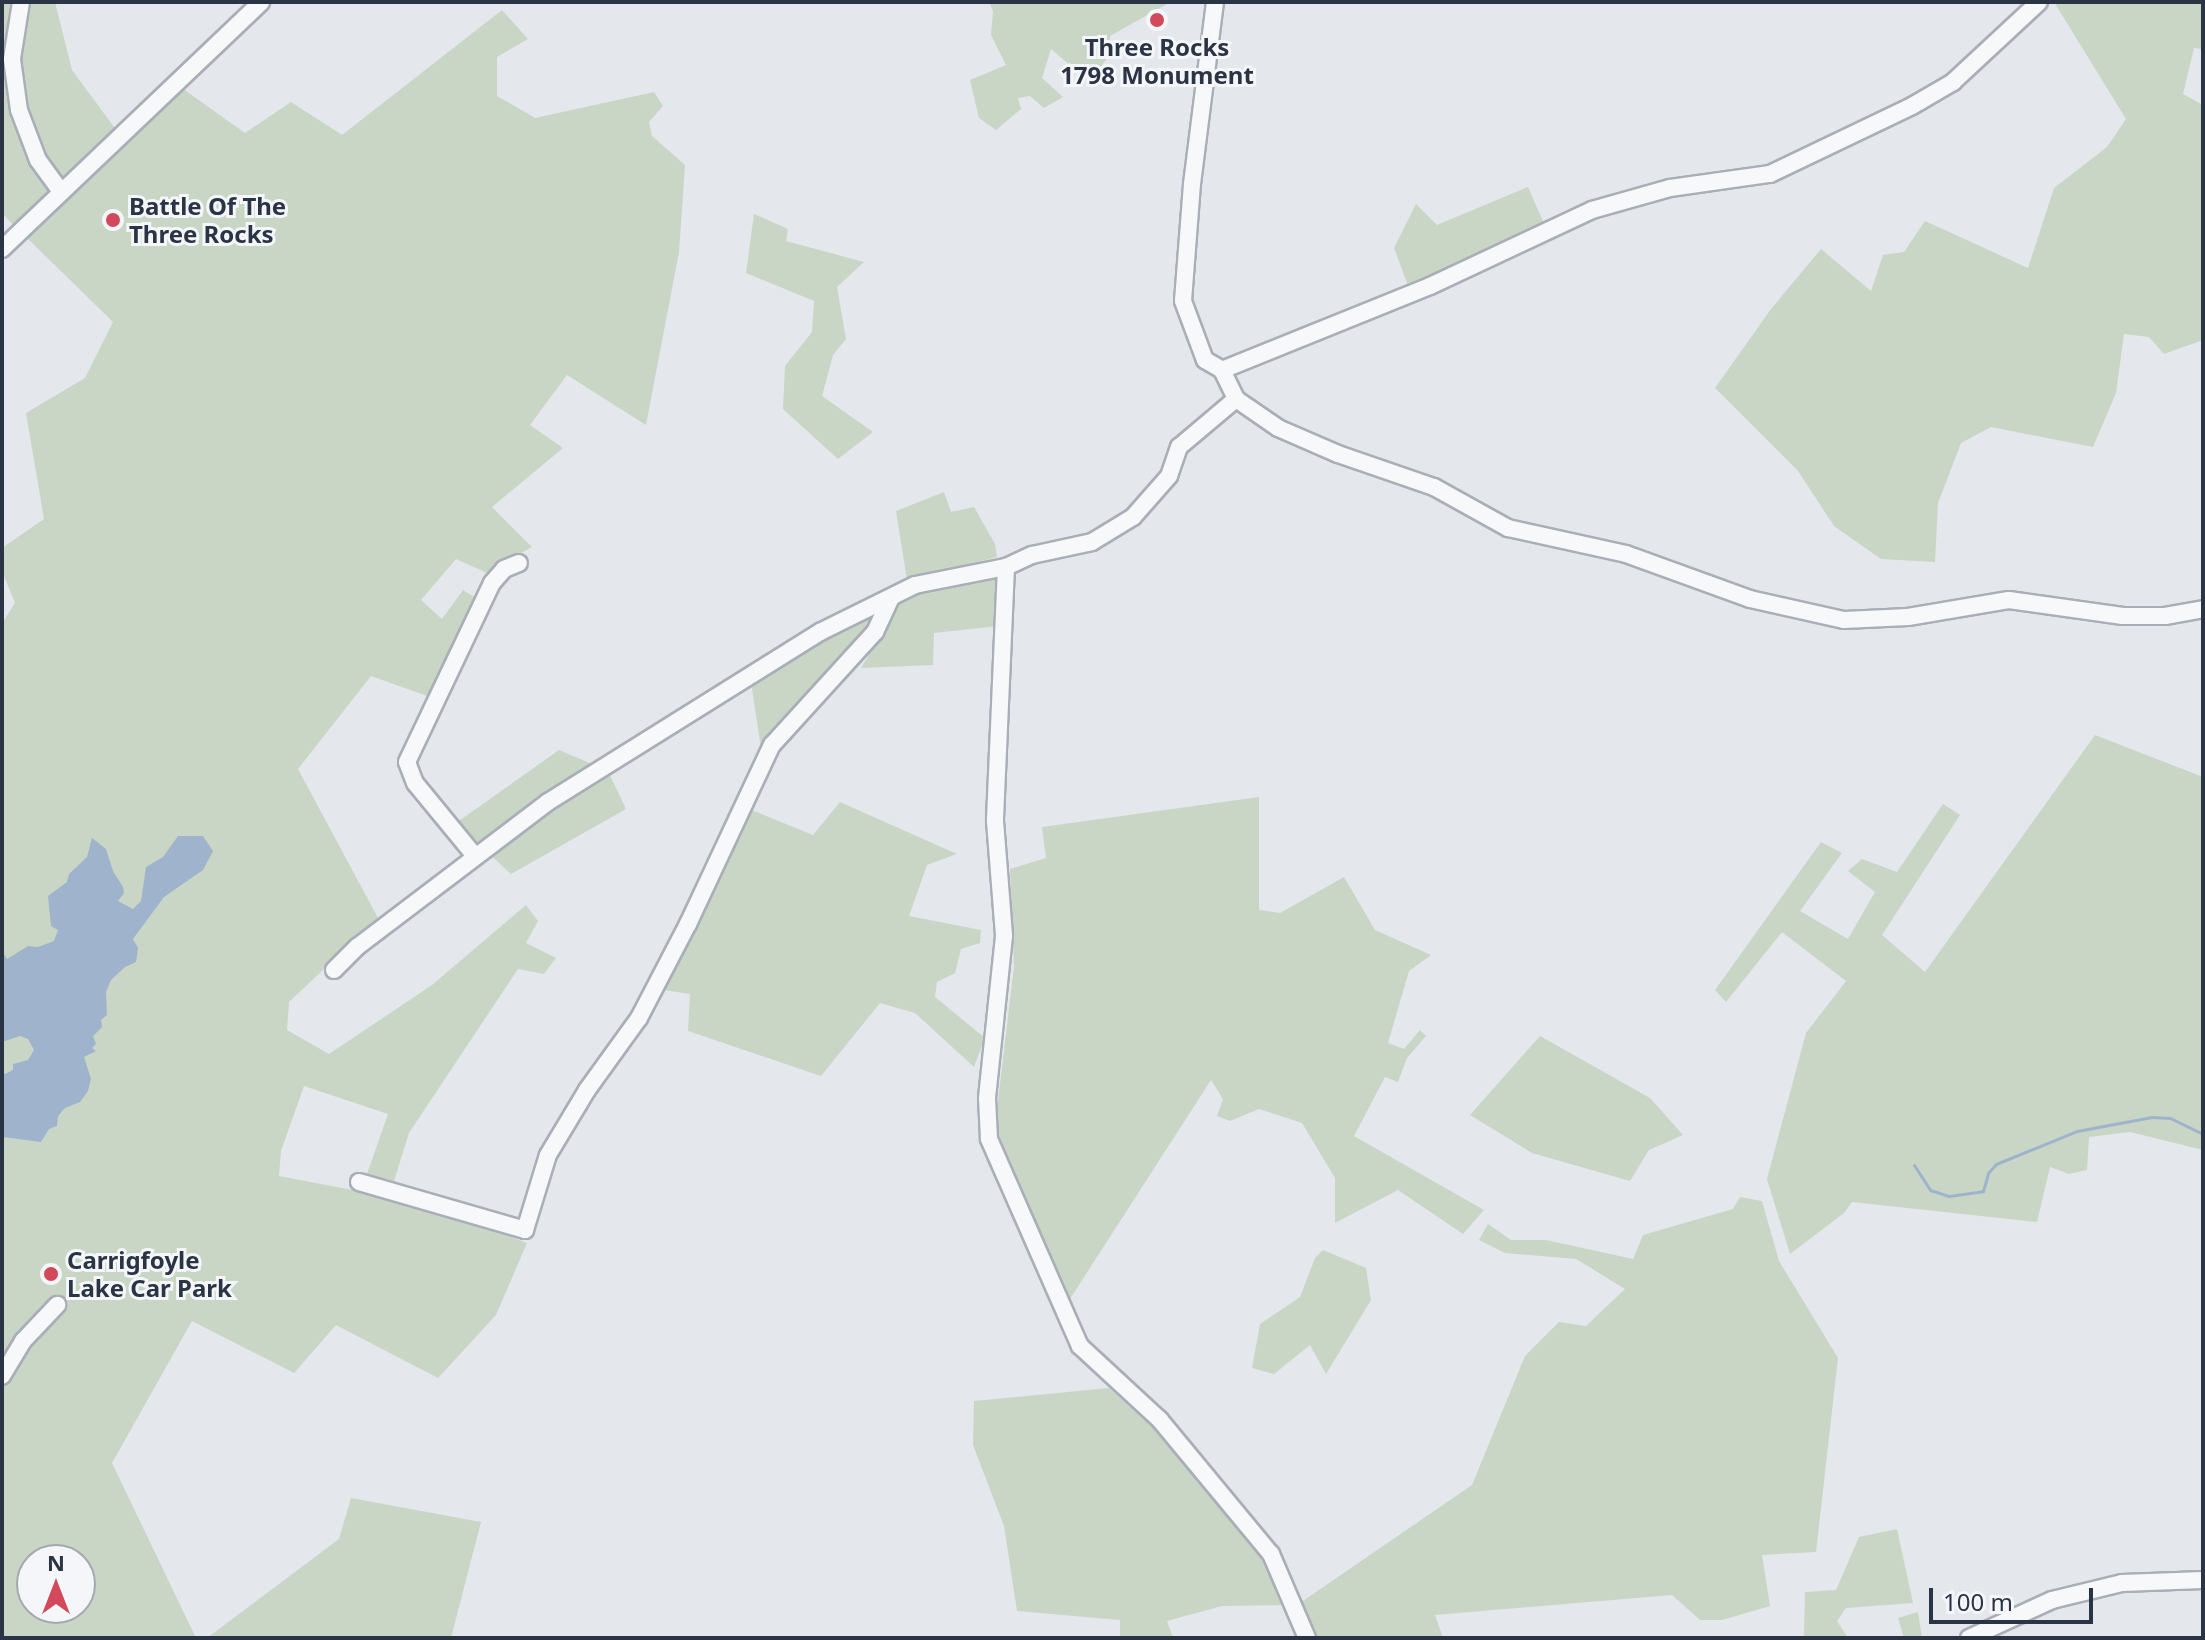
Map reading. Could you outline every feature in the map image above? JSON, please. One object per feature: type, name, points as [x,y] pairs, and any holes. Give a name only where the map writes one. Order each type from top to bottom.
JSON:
[{"type":"street","points":[[21,2],[12,59],[19,110],[38,160],[61,192]]},
{"type":"street","points":[[2,249],[261,2]]},
{"type":"street","points":[[1215,2],[1182,278],[1186,313],[1199,352],[1222,370],[1236,399],[1278,428],[1338,454],[1434,487],[1508,528],[1626,554],[1750,599],[1844,620],[1908,617],[2009,600],[2123,616],[2165,616],[2203,609]]},
{"type":"street","points":[[1222,370],[1430,286],[1592,210],[1670,188],[1770,174],[1912,106],[1953,82],[2039,2]]},
{"type":"street","points":[[334,970],[357,947],[548,802],[692,709],[820,632],[915,585],[1006,567],[1032,555],[1092,542],[1133,517],[1169,476],[1179,447],[1236,399]]},
{"type":"street","points":[[475,856],[415,783],[407,762],[492,583],[504,569],[519,563]]},
{"type":"street","points":[[1006,567],[995,821],[1004,936],[987,1098],[989,1139],[1080,1346],[1160,1420],[1271,1554],[1307,1638]]},
{"type":"street","points":[[359,1182],[525,1230],[548,1155],[587,1090],[639,1018],[688,924],[772,745],[875,632],[891,597]]},
{"type":"street","points":[[2,1376],[23,1341],[57,1305]]},
{"type":"street","points":[[1969,1638],[2052,1600],[2122,1583],[2203,1580]]},
{"type":"green space","points":[[2,2],[55,2],[72,70],[117,131],[15,227],[2,213]]},
{"type":"green space","points":[[989,2],[1186,2],[1167,4],[1110,36],[1108,57],[1090,82],[1051,49],[1042,78],[1063,97],[1044,108],[1030,96],[1018,98],[1021,109],[996,130],[979,118],[970,80],[1006,65],[991,35],[993,11]]},
{"type":"green space","points":[[2054,2],[2203,2],[2203,49],[2194,48],[2183,94],[2203,105],[2203,340],[2164,354],[2149,337],[2124,334],[2116,393],[2093,447],[1991,427],[1961,443],[1938,503],[1935,562],[1881,559],[1834,526],[1798,471],[1715,388],[1771,309],[1821,249],[1871,291],[1883,255],[1904,252],[1925,221],[2028,268],[2054,188],[2107,147],[2126,119]]},
{"type":"green space","points":[[502,10],[528,39],[497,57],[497,96],[535,118],[654,92],[663,106],[649,122],[652,136],[685,165],[679,252],[646,425],[567,375],[530,425],[563,448],[492,507],[532,547],[487,573],[456,559],[421,600],[442,619],[463,590],[479,600],[430,697],[371,676],[298,769],[378,918],[289,1002],[287,1030],[329,1054],[432,985],[526,905],[538,921],[526,943],[556,958],[544,974],[518,969],[409,1133],[394,1181],[367,1174],[388,1114],[304,1086],[281,1151],[279,1176],[421,1203],[527,1243],[496,1315],[438,1378],[336,1325],[294,1373],[192,1321],[112,1463],[196,1638],[2,1638],[2,623],[15,603],[2,571],[2,548],[44,519],[26,413],[85,378],[113,322],[26,237],[179,86],[245,133],[291,102],[342,135]]},
{"type":"green space","points":[[1528,187],[1545,226],[1409,288],[1394,248],[1416,204],[1437,225]]},
{"type":"green space","points":[[754,214],[788,229],[786,241],[864,262],[837,287],[846,339],[833,355],[822,396],[873,432],[838,459],[783,409],[785,366],[812,332],[814,301],[746,273]]},
{"type":"green space","points":[[944,492],[951,512],[974,507],[995,544],[997,557],[907,580],[896,511]]},
{"type":"green space","points":[[998,575],[999,626],[934,633],[933,665],[861,668],[898,605],[928,590]]},
{"type":"green space","points":[[879,608],[868,632],[761,748],[751,682]]},
{"type":"green space","points":[[2095,735],[2203,777],[2203,1150],[2130,1132],[2089,1137],[2087,1170],[2069,1174],[2050,1167],[2037,1222],[1852,1202],[1844,1213],[1790,1254],[1767,1179],[1806,1033],[1846,981],[1782,932],[1726,1002],[1715,990],[1821,842],[1842,853],[1800,911],[1848,939],[1875,892],[1848,871],[1862,859],[1897,872],[1943,804],[1960,815],[1882,935],[1925,972]]},
{"type":"green space","points":[[559,750],[592,764],[479,845],[463,837],[456,823]]},
{"type":"green space","points":[[608,771],[626,809],[511,874],[488,853]]},
{"type":"green space","points":[[1259,797],[1259,910],[1280,913],[1344,877],[1375,930],[1431,955],[1409,971],[1388,1043],[1404,1049],[1420,1030],[1426,1036],[1407,1058],[1398,1082],[1385,1077],[1354,1136],[1484,1210],[1463,1234],[1398,1190],[1335,1223],[1335,1178],[1302,1123],[1259,1109],[1230,1121],[1217,1116],[1223,1099],[1211,1080],[1068,1302],[995,1126],[1014,966],[1010,869],[1046,858],[1042,827]]},
{"type":"green space","points":[[840,802],[957,854],[927,865],[909,916],[981,930],[980,943],[961,949],[955,973],[937,982],[935,997],[985,1038],[974,1067],[915,1013],[880,1003],[821,1076],[688,1031],[690,994],[664,990],[747,808],[813,835]]},
{"type":"green space","points":[[1540,1036],[1650,1098],[1683,1135],[1649,1150],[1630,1181],[1532,1153],[1470,1115]]},
{"type":"green space","points":[[1740,1197],[1762,1201],[1779,1261],[1838,1358],[1816,1552],[1762,1555],[1770,1606],[1722,1620],[1700,1620],[1672,1595],[1435,1615],[1443,1638],[1313,1638],[1300,1603],[1472,1485],[1525,1356],[1559,1322],[1586,1326],[1625,1289],[1576,1259],[1505,1253],[1479,1240],[1488,1224],[1511,1240],[1546,1240],[1633,1259],[1643,1235],[1733,1209]]},
{"type":"green space","points":[[1323,1250],[1366,1268],[1371,1300],[1326,1374],[1310,1345],[1274,1374],[1252,1368],[1260,1324],[1300,1297],[1315,1258]]},
{"type":"green space","points":[[1109,1388],[1152,1427],[1242,1529],[1271,1568],[1285,1605],[1222,1606],[1167,1621],[1173,1638],[1120,1638],[1120,1620],[1017,1611],[1004,1526],[973,1445],[974,1401]]},
{"type":"green space","points":[[351,1498],[481,1522],[451,1638],[207,1638],[339,1539]]},
{"type":"green space","points":[[1897,1529],[1913,1603],[1846,1608],[1837,1621],[1848,1638],[1804,1638],[1805,1592],[1836,1590],[1859,1537]]},
{"type":"green space","points":[[1918,1612],[1922,1638],[1904,1638],[1898,1618]]},
{"type":"water","points":[[178,836],[203,836],[213,851],[203,870],[164,897],[133,939],[138,948],[136,962],[111,980],[106,992],[107,1015],[101,1020],[102,1027],[93,1036],[96,1044],[92,1048],[96,1051],[84,1057],[91,1079],[88,1091],[80,1102],[65,1108],[58,1116],[57,1126],[49,1129],[41,1142],[3,1137],[2,1071],[5,1074],[13,1070],[13,1064],[28,1060],[34,1050],[28,1039],[20,1036],[2,1042],[2,951],[7,959],[28,946],[38,947],[54,941],[58,930],[51,926],[48,896],[67,882],[69,874],[87,857],[92,838],[106,849],[113,871],[123,887],[124,893],[118,901],[133,909],[141,901],[146,867],[163,857]]},
{"type":"waterway","points":[[1914,1165],[1930,1190],[1949,1196],[1983,1191],[1988,1173],[1996,1164],[2077,1131],[2152,1117],[2170,1118],[2203,1134]]},
{"type":"place","name":"Three Rocks 1798 Monument","points":[[1157,20]]},
{"type":"place","name":"Battle Of The Three Rocks","points":[[113,220]]},
{"type":"place","name":"Carrigfoyle Lake Car Park","points":[[51,1274]]}]
